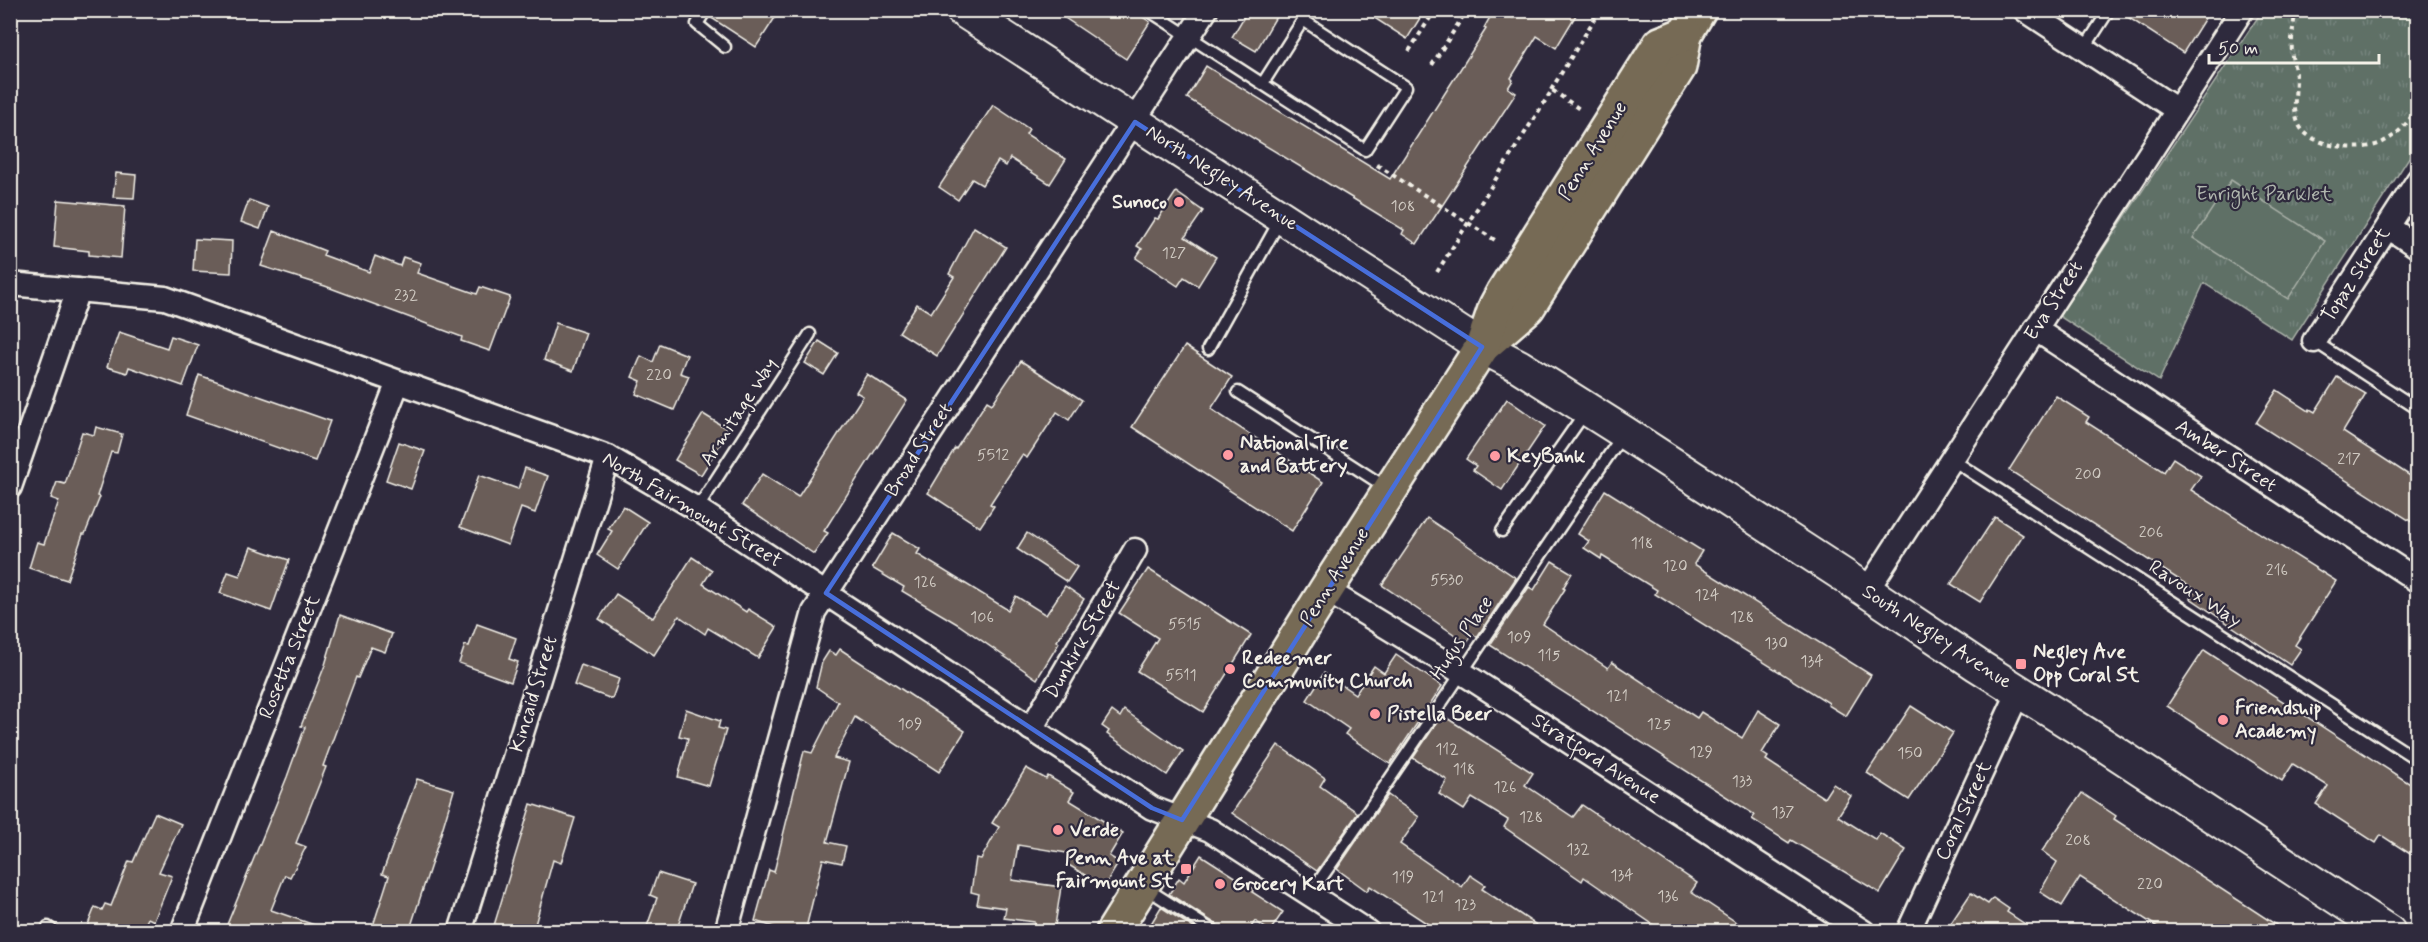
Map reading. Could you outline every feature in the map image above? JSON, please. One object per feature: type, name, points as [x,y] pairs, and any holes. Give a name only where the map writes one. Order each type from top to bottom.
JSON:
[{"type":"main road","name":"North Negley Avenue","points":[[962,10],[1482,347]]},
{"type":"main road","name":"Penn Avenue","points":[[1113,932],[1326,590],[1482,347],[1528,307],[1679,68],[1692,22]]},
{"type":"main road","name":"South Negley Avenue","points":[[1482,347],[1519,366],[1587,409],[2389,932]]},
{"type":"street","name":"Broad Street","points":[[726,932],[814,612],[1206,10]]},
{"type":"street","points":[[2025,10],[2177,110]]},
{"type":"street","name":"Eva Street","points":[[1866,592],[2242,10]]},
{"type":"street","name":"Topaz Street","points":[[2314,341],[2418,180]]},
{"type":"street","points":[[2388,227],[2418,247]]},
{"type":"street","name":"North Fairmount Street","points":[[10,284],[165,298],[608,457],[697,508],[1152,808],[1209,830],[1368,932]]},
{"type":"street","points":[[10,487],[78,290]]},
{"type":"street","name":"Amber Street","points":[[2035,329],[2418,581]]},
{"type":"street","name":"Rosetta Street","points":[[182,932],[398,382]]},
{"type":"street","name":"Kincaid Street","points":[[460,932],[608,457]]},
{"type":"street","name":"Dunkirk Street","points":[[1031,729],[1136,550]]},
{"type":"street","name":"Stratford Avenue","points":[[1326,590],[1461,672],[1864,932]]},
{"type":"street","name":"Coral Street","points":[[1908,932],[2019,691]]},
{"type":"lane","points":[[706,10],[697,24],[725,47]]},
{"type":"lane","points":[[1149,10],[1365,150],[1406,87],[1303,21],[1263,83]]},
{"type":"lane","points":[[2084,49],[2109,10]]},
{"type":"lane","points":[[1208,349],[1282,217]]},
{"type":"lane","name":"Armitage Way","points":[[697,508],[810,334]]},
{"type":"lane","points":[[2314,341],[2418,409]]},
{"type":"lane","points":[[1238,392],[1390,490]]},
{"type":"lane","points":[[1502,531],[1587,409]]},
{"type":"lane","name":"Hugus Place","points":[[1310,894],[1624,433]]},
{"type":"lane","name":"Ravoux Way","points":[[1952,459],[2418,760]]},
{"type":"lane","points":[[1142,885],[1215,932]]},
{"type":"path","points":[[1408,51],[1435,10]]},
{"type":"path","points":[[1448,10],[1461,19]]},
{"type":"path","points":[[1431,65],[1467,10]]},
{"type":"path","points":[[1437,272],[1600,10]]},
{"type":"path","points":[[2296,10],[2292,31],[2292,59],[2296,76],[2294,105],[2299,125],[2310,138],[2326,145],[2380,144],[2399,132],[2418,106]]},
{"type":"path","points":[[1552,90],[1581,110]]},
{"type":"path","points":[[1377,165],[1498,242]]},
{"type":"highlighted area","points":[[1135,122],[1482,347],[1182,820],[1152,808],[826,593]]},
{"type":"green space","name":"Enright Parklet","points":[[2262,11],[2417,11],[2417,145],[2292,340],[2204,283],[2159,381],[2059,316]]},
{"type":"green space","points":[[2231,180],[2325,241],[2288,299],[2193,238]]},
{"type":"building","points":[[713,10],[780,10],[756,47],[710,17]]},
{"type":"building","points":[[1053,10],[1132,10],[1150,22],[1126,59]]},
{"type":"building","points":[[1248,10],[1280,10],[1256,51],[1232,37]]},
{"type":"building","points":[[1362,10],[1425,10],[1407,39]]},
{"type":"building","points":[[1494,10],[1501,10],[1513,18],[1518,10],[1579,10],[1556,48],[1537,36],[1511,78],[1513,80],[1508,88],[1516,93],[1417,244],[1402,234],[1404,230],[1187,98],[1206,66],[1390,179],[1486,29],[1484,28]]},
{"type":"building","points":[[2117,10],[2210,10],[2183,53]]},
{"type":"building","points":[[993,105],[1029,129],[1026,134],[1066,159],[1050,184],[1010,158],[1006,166],[998,161],[982,185],[972,179],[958,200],[939,187]]},
{"type":"building","points":[[116,173],[136,175],[134,198],[113,197]]},
{"type":"building","points":[[1176,192],[1203,211],[1185,237],[1216,257],[1198,286],[1184,277],[1178,286],[1136,258],[1142,249],[1137,246],[1155,218],[1158,219]]},
{"type":"building","points":[[58,200],[125,206],[121,258],[89,255],[89,251],[54,247]]},
{"type":"building","points":[[249,200],[268,207],[260,229],[241,222]]},
{"type":"building","points":[[974,227],[1006,247],[937,356],[899,332],[917,304],[931,313],[954,277],[949,274]]},
{"type":"building","points":[[274,231],[325,251],[323,255],[369,272],[375,256],[400,266],[403,257],[421,263],[417,273],[477,294],[480,287],[510,297],[490,351],[461,341],[462,337],[325,286],[261,266]]},
{"type":"building","points":[[195,239],[232,241],[231,273],[193,271]]},
{"type":"building","points":[[556,323],[586,333],[573,371],[544,360]]},
{"type":"building","points":[[119,332],[167,348],[171,336],[198,345],[183,386],[129,367],[127,373],[107,367]]},
{"type":"building","points":[[819,341],[838,353],[824,375],[805,363]]},
{"type":"building","points":[[660,344],[687,355],[680,373],[689,376],[674,410],[636,394],[641,381],[632,377],[641,356],[653,362]]},
{"type":"building","name":"National Tire and Battery","points":[[1185,346],[1232,377],[1211,409],[1323,482],[1292,531],[1132,427]]},
{"type":"building","points":[[1021,361],[1082,400],[1069,420],[1057,412],[1027,458],[1022,455],[990,504],[994,506],[980,527],[928,493],[987,401],[992,404]]},
{"type":"building","points":[[867,374],[907,400],[824,531],[828,533],[814,554],[742,505],[762,474],[798,497],[863,396],[856,392]]},
{"type":"building","points":[[199,375],[330,421],[315,461],[186,415]]},
{"type":"building","points":[[2337,377],[2366,394],[2343,432],[2418,481],[2418,526],[2256,423],[2277,390],[2309,411],[2310,409],[2315,412]]},
{"type":"building","points":[[2056,396],[2089,417],[2086,422],[2164,472],[2173,458],[2201,476],[2191,490],[2336,581],[2295,645],[2301,649],[2290,665],[2190,598],[2195,590],[2009,470]]},
{"type":"building","points":[[1507,399],[1545,426],[1502,490],[1473,470],[1476,466],[1466,459]]},
{"type":"building","points":[[703,414],[729,430],[701,475],[675,460]]},
{"type":"building","points":[[96,427],[122,434],[117,453],[111,452],[97,496],[100,497],[85,534],[83,534],[67,580],[29,568],[37,542],[44,544],[59,501],[51,498],[57,482],[65,484],[82,432],[94,435]]},
{"type":"building","points":[[399,442],[425,451],[411,489],[386,480]]},
{"type":"building","points":[[525,468],[548,476],[535,513],[521,508],[508,545],[460,527],[479,475],[518,489]]},
{"type":"building","points":[[1605,490],[1702,551],[1694,564],[1871,675],[1846,716],[1828,705],[1829,703],[1655,594],[1657,590],[1602,556],[1601,559],[1584,548],[1589,541],[1578,534]]},
{"type":"building","points":[[623,506],[648,522],[618,569],[597,555],[612,531],[608,529]]},
{"type":"building","points":[[1995,517],[2023,535],[1980,602],[1951,584]]},
{"type":"building","points":[[1427,518],[1516,578],[1477,637],[1473,634],[1467,643],[1382,585]]},
{"type":"building","points":[[893,533],[920,549],[917,554],[1008,610],[1016,596],[1046,615],[1065,586],[1084,599],[1057,641],[1059,643],[1037,679],[959,625],[902,591],[904,587],[872,568]]},
{"type":"building","points":[[1027,533],[1077,567],[1067,582],[1017,549]]},
{"type":"building","points":[[251,547],[289,560],[271,611],[220,593],[228,572],[240,576]]},
{"type":"building","points":[[692,557],[712,570],[703,584],[746,612],[748,609],[777,627],[758,658],[708,628],[705,634],[679,616],[654,655],[599,619],[616,594],[653,618]]},
{"type":"building","points":[[1552,561],[1572,573],[1563,588],[1565,589],[1543,624],[1608,668],[1612,662],[1697,718],[1701,712],[1742,738],[1758,710],[1780,724],[1762,753],[1768,757],[1766,760],[1824,798],[1833,784],[1851,796],[1838,816],[1876,840],[1880,833],[1906,850],[1880,893],[1791,840],[1789,843],[1752,819],[1755,815],[1490,645],[1529,587],[1534,590]]},
{"type":"building","points":[[1148,569],[1251,635],[1203,712],[1137,671],[1158,638],[1119,613]]},
{"type":"building","points":[[340,615],[392,634],[385,652],[371,647],[358,678],[356,677],[323,766],[326,767],[296,843],[306,847],[290,877],[285,875],[271,910],[326,929],[325,932],[224,932],[287,777],[305,727],[301,726],[325,665]]},
{"type":"building","points":[[477,624],[516,638],[509,659],[518,662],[511,682],[459,663],[465,645],[469,646]]},
{"type":"building","points":[[840,649],[965,731],[939,772],[855,717],[834,758],[849,762],[827,842],[846,846],[842,863],[823,859],[805,932],[789,932],[755,921],[769,870],[774,872],[804,751],[812,753],[838,702],[816,687],[822,662],[829,651],[836,655]]},
{"type":"building","points":[[2204,650],[2418,789],[2418,859],[2381,835],[2376,843],[2316,804],[2328,786],[2293,764],[2282,781],[2167,706]]},
{"type":"building","name":"Pistella Beer","points":[[1396,655],[1442,686],[1390,764],[1345,734],[1349,729],[1307,700],[1324,673],[1355,694],[1374,666],[1384,673]]},
{"type":"building","points":[[581,665],[619,679],[612,699],[574,685]]},
{"type":"building","points":[[1911,706],[1953,733],[1909,800],[1867,773]]},
{"type":"building","points":[[686,709],[720,721],[718,728],[726,730],[709,786],[678,777],[688,738],[679,736]]},
{"type":"building","points":[[1124,710],[1183,751],[1167,775],[1107,734],[1109,731],[1102,726],[1112,711],[1120,717]]},
{"type":"building","points":[[1442,715],[1533,773],[1525,785],[1573,817],[1582,805],[1697,883],[1691,892],[1751,932],[1664,932],[1584,877],[1582,881],[1504,827],[1508,820],[1472,798],[1464,810],[1439,794],[1447,780],[1413,758]]},
{"type":"building","points":[[1278,745],[1325,778],[1320,786],[1358,813],[1317,871],[1232,813]]},
{"type":"building","name":"Verde","points":[[1026,768],[1046,779],[1048,776],[1074,792],[1069,800],[1123,833],[1109,856],[1119,862],[1104,887],[1067,864],[1073,854],[1018,845],[1012,880],[1061,887],[1054,932],[1033,929],[1034,922],[1004,918],[1006,908],[977,904],[979,894],[971,892],[976,858],[981,859],[999,827],[992,823]]},
{"type":"building","points":[[417,779],[454,790],[439,840],[409,932],[371,932],[389,876],[382,874]]},
{"type":"building","points":[[2082,793],[2116,816],[2114,819],[2287,932],[2165,932],[2080,877],[2062,906],[2040,892],[2057,862],[2042,851]]},
{"type":"building","points":[[1388,795],[1419,817],[1400,844],[1462,887],[1470,875],[1485,885],[1482,889],[1547,932],[1440,932],[1370,886],[1367,891],[1337,869]]},
{"type":"building","points":[[531,804],[575,818],[561,863],[553,860],[533,932],[492,932]]},
{"type":"building","points":[[155,813],[181,824],[159,872],[172,876],[154,921],[148,918],[142,932],[85,932],[95,907],[102,910],[105,904],[111,906],[129,861],[133,862]]},
{"type":"building","points":[[1201,855],[1254,889],[1252,892],[1283,912],[1270,931],[1255,921],[1248,932],[1222,932],[1219,926],[1169,894],[1179,878],[1184,882]]},
{"type":"building","points":[[658,873],[692,884],[676,932],[645,932],[657,898],[650,895]]},
{"type":"building","points":[[1971,893],[1988,904],[1993,898],[2009,909],[2007,912],[2037,932],[1945,932]]},
{"type":"building","points":[[1161,907],[1200,932],[1146,932]]},
{"type":"place","name":"Sunoco","points":[[1179,202]]},
{"type":"place","name":"National Tire and Battery","points":[[1228,455]]},
{"type":"place","name":"KeyBank","points":[[1495,456]]},
{"type":"place","name":"Negley Ave Opp Coral St","points":[[2021,664]]},
{"type":"place","name":"Redeemer Community Church","points":[[1230,669]]},
{"type":"place","name":"Pistella Beer","points":[[1375,714]]},
{"type":"place","name":"Friendship Academy","points":[[2223,720]]},
{"type":"place","name":"Verde","points":[[1058,830]]},
{"type":"place","name":"Penn Ave at Fairmount St","points":[[1186,869]]},
{"type":"place","name":"Grocery Kart","points":[[1220,884]]}]
